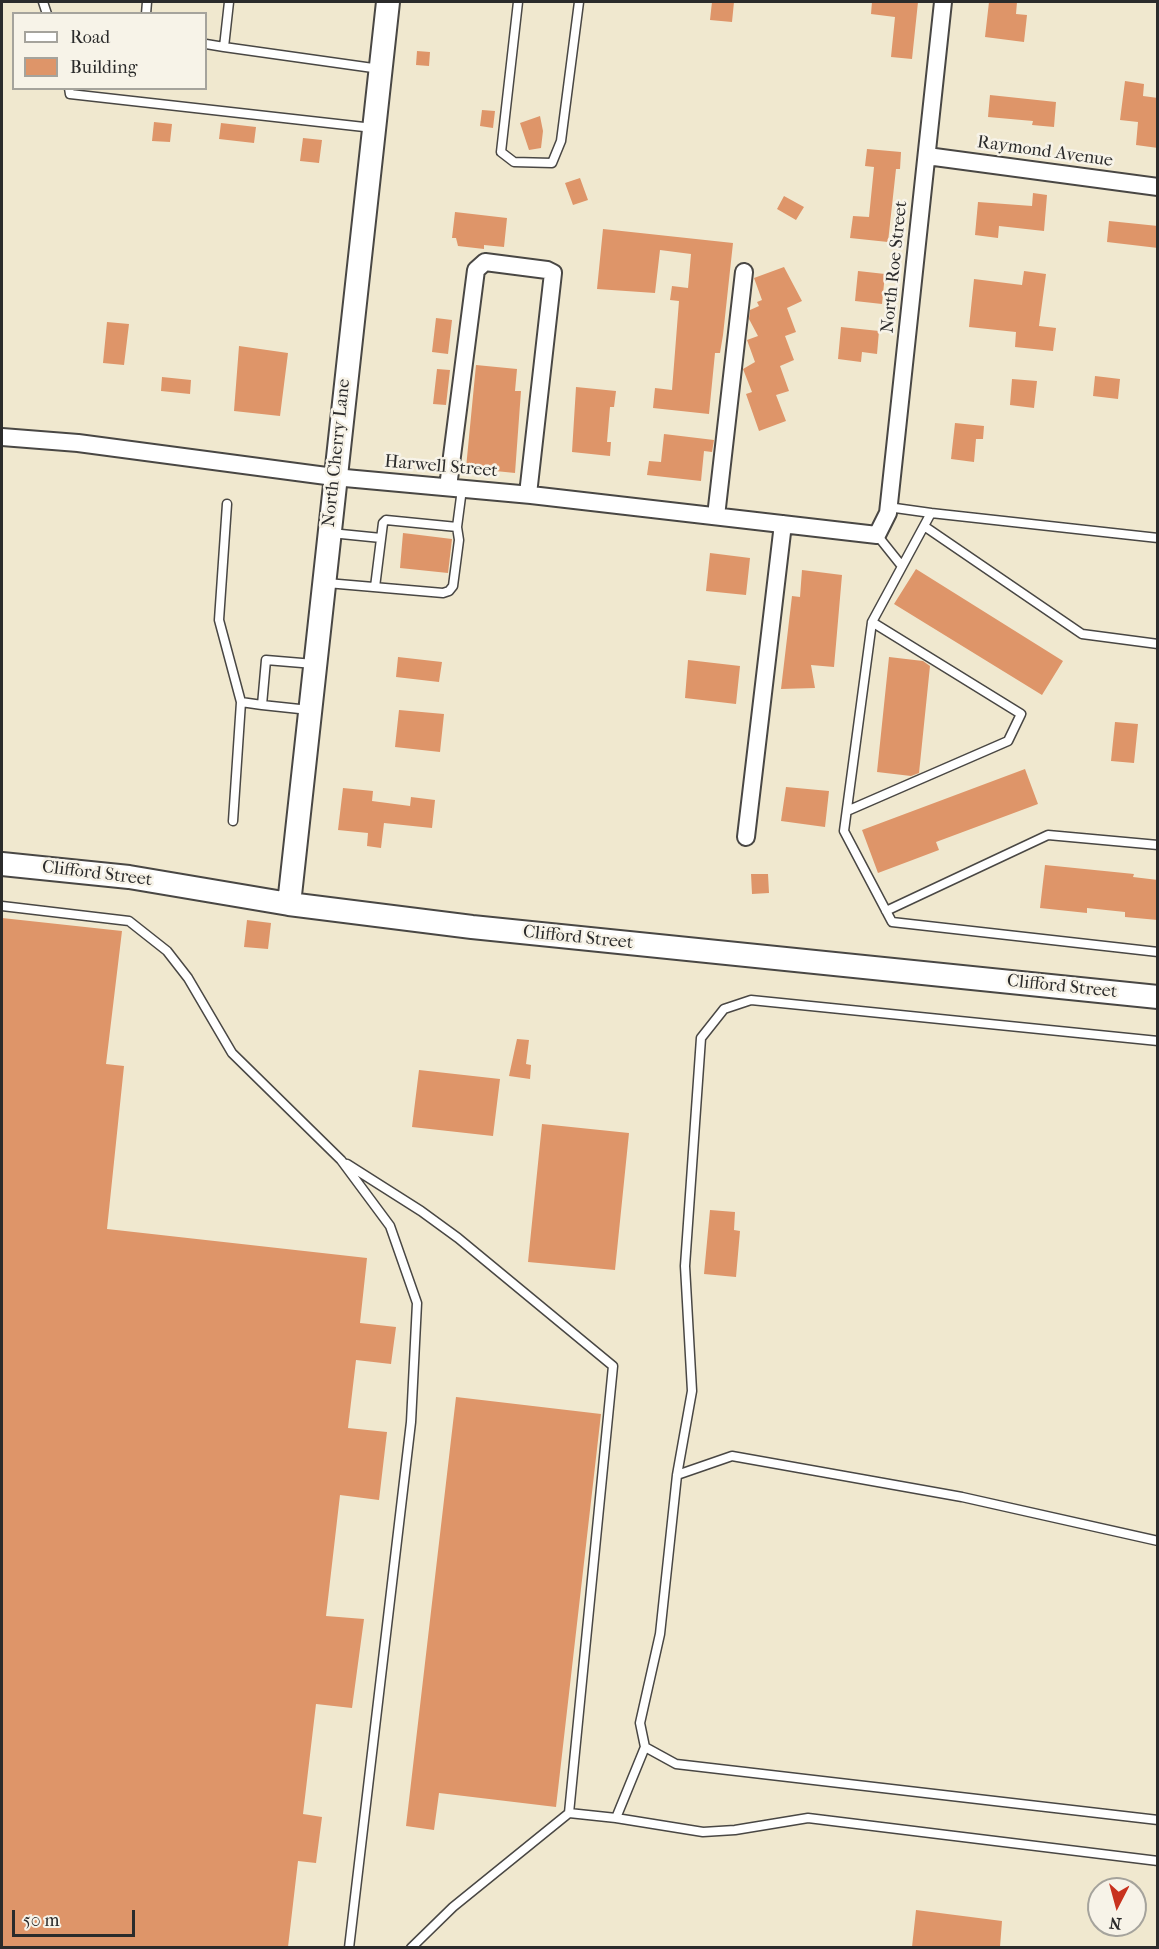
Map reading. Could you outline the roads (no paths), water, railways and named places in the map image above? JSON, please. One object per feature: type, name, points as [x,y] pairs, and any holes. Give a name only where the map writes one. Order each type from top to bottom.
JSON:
[{"type":"main road","name":"North Cherry Lane","points":[[289,904],[322,583],[388,2]]},
{"type":"main road","name":"Clifford Street","points":[[2,864],[170,883],[289,904],[720,953],[1158,997]]},
{"type":"street","name":"North Roe Street","points":[[877,535],[883,525],[888,507],[943,2]]},
{"type":"street","name":"Raymond Avenue","points":[[927,156],[1158,187]]},
{"type":"street","points":[[455,488],[476,270],[485,262],[547,270],[554,273],[528,495]]},
{"type":"street","points":[[716,516],[744,272]]},
{"type":"street","name":"Harwell Street","points":[[2,437],[78,442],[334,477],[528,495],[877,535]]},
{"type":"street","points":[[746,837],[783,524]]},
{"type":"lane","points":[[224,47],[229,2]]},
{"type":"lane","points":[[518,2],[501,152],[514,162],[552,164],[561,141],[579,2]]},
{"type":"lane","points":[[207,44],[380,69]]},
{"type":"lane","points":[[69,90],[70,94],[373,128]]},
{"type":"lane","points":[[322,583],[443,593],[449,591],[453,586],[459,540],[455,488]]},
{"type":"lane","points":[[226,504],[219,620],[241,702],[232,821]]},
{"type":"lane","points":[[888,507],[1158,538]]},
{"type":"lane","points":[[931,513],[872,622],[844,831],[892,922],[1158,951]]},
{"type":"lane","points":[[375,587],[382,523],[386,520],[457,527]]},
{"type":"lane","points":[[924,526],[1082,634],[1158,644]]},
{"type":"lane","points":[[328,533],[381,538]]},
{"type":"lane","points":[[877,535],[901,566]]},
{"type":"lane","points":[[847,811],[1008,741],[1021,714],[872,622]]},
{"type":"lane","points":[[262,705],[266,660],[314,664]]},
{"type":"lane","points":[[241,702],[309,710]]},
{"type":"lane","points":[[886,911],[1048,835],[1158,845]]},
{"type":"lane","points":[[2,906],[129,921],[167,951],[188,978],[232,1053],[341,1160],[390,1226],[417,1303],[411,1422],[349,1947]]},
{"type":"lane","points":[[616,1818],[645,1747],[640,1723],[660,1634],[676,1475],[692,1390],[685,1266],[701,1038],[724,1010],[751,1000],[1158,1041]]},
{"type":"lane","points":[[341,1160],[421,1211],[458,1238],[613,1366],[569,1813],[453,1908],[411,1947]]},
{"type":"lane","points":[[676,1475],[732,1456],[962,1497],[1158,1541]]},
{"type":"lane","points":[[645,1747],[676,1764],[1158,1820]]},
{"type":"lane","points":[[569,1813],[702,1832],[735,1830],[808,1818],[1158,1861]]}]
